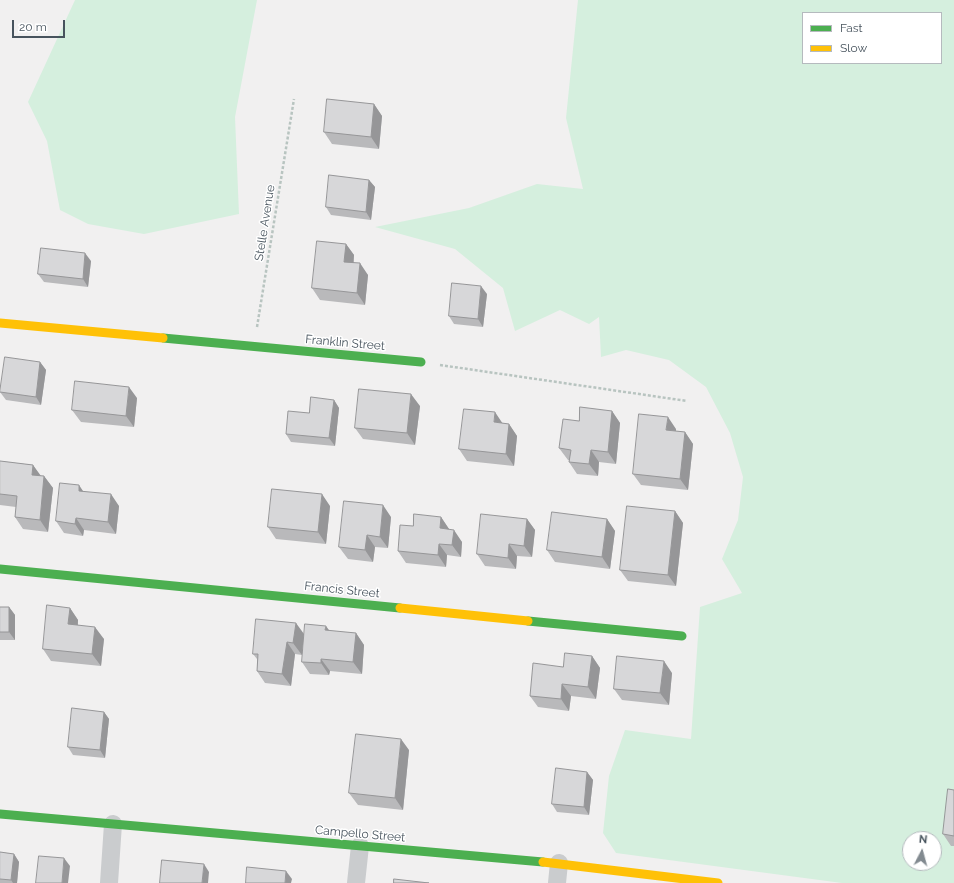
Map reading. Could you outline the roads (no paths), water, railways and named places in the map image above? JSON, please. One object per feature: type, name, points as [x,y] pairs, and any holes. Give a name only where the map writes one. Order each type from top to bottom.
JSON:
[{"type":"street","name":"Franklin Street","points":[[0,323],[421,362]]},
{"type":"street","name":"Francis Street","points":[[0,569],[682,636]]},
{"type":"street","name":"Campello Street","points":[[0,814],[559,863],[718,883]]},
{"type":"street","points":[[109,883],[113,824]]},
{"type":"street","points":[[356,883],[360,846]]},
{"type":"street","points":[[557,883],[559,863]]}]
